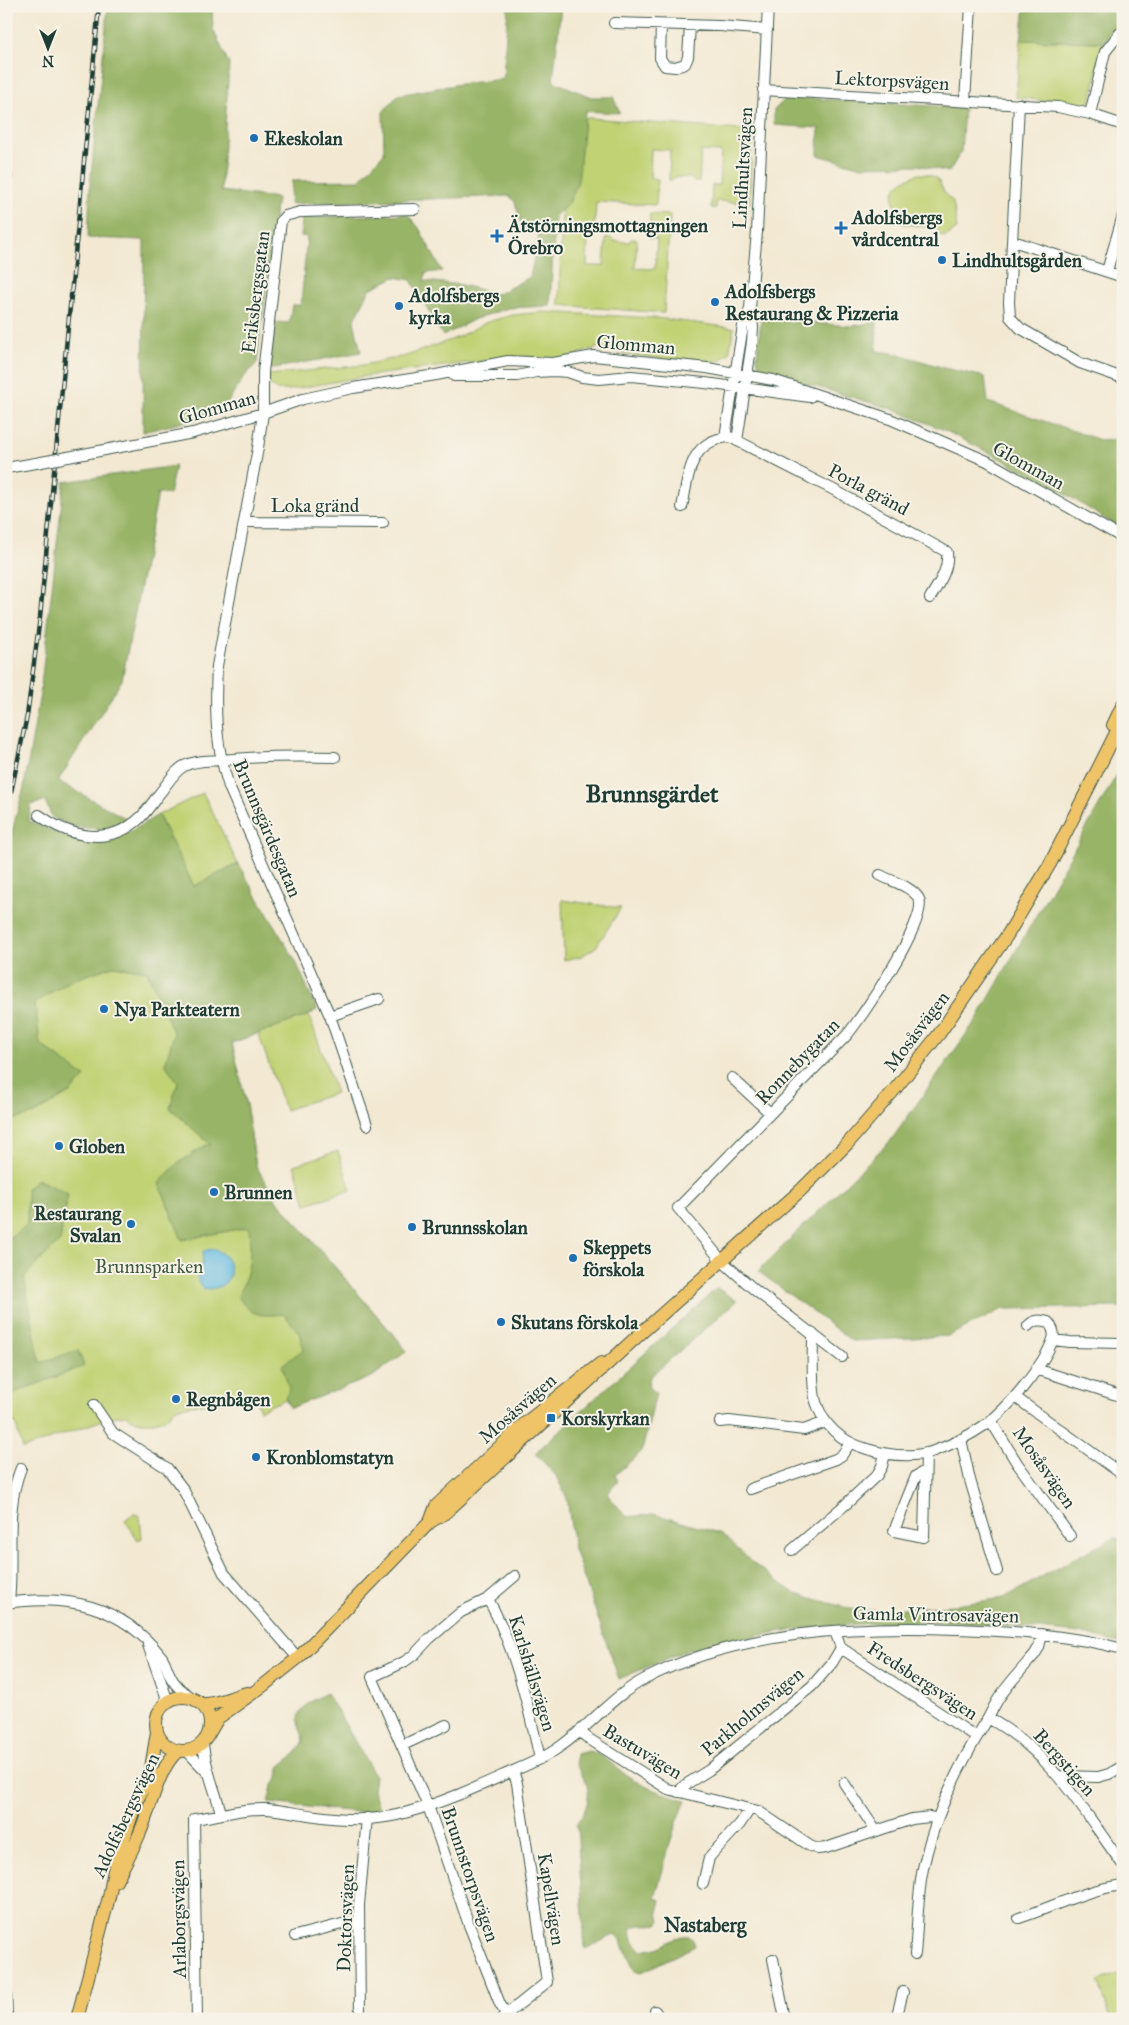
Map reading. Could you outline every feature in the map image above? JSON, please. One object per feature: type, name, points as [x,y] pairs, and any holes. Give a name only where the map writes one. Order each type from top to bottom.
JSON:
[{"type":"main road","name":"Mosåsvägen","points":[[1089,785],[1123,704]]},
{"type":"main road","name":"Mosåsvägen","points":[[205,1740],[218,1718],[298,1658],[430,1522],[444,1513],[801,1190],[848,1143],[896,1088],[939,1034],[1008,934],[1050,864],[1123,719]]},
{"type":"main road","name":"Mosåsvägen","points":[[198,1702],[216,1704],[238,1694],[253,1692]]},
{"type":"main road","points":[[188,1698],[198,1702],[207,1710],[209,1718],[210,1728],[205,1740],[196,1749],[182,1751],[163,1742],[157,1732],[158,1717],[164,1706],[174,1699],[188,1698]]},
{"type":"main road","name":"Adolfsbergsvägen","points":[[77,2019],[109,1897],[118,1854],[136,1803],[150,1774],[157,1732]]},
{"type":"main road","name":"Adolfsbergsvägen","points":[[109,1897],[138,1837],[162,1773],[172,1756],[182,1751]]},
{"type":"street","name":"Lindhultsvägen","points":[[731,438],[746,389],[752,342],[753,327],[750,308],[757,232],[768,6]]},
{"type":"street","points":[[965,101],[971,6]]},
{"type":"street","points":[[614,23],[767,30]]},
{"type":"street","points":[[661,25],[660,58],[665,66],[675,67],[685,64],[688,57],[690,26]]},
{"type":"street","points":[[1090,114],[1105,52],[1120,32]]},
{"type":"street","name":"Lektorpsvägen","points":[[764,90],[1058,107],[1090,114],[1123,125]]},
{"type":"street","points":[[1019,104],[1009,302],[1010,317],[1012,322],[1046,345],[1080,363],[1123,378]]},
{"type":"street","name":"Eriksbergsgatan","points":[[263,413],[265,354],[281,221],[285,216],[300,212],[415,209]]},
{"type":"street","points":[[1107,271],[1123,215]]},
{"type":"street","points":[[1013,241],[1123,277]]},
{"type":"street","name":"Lindhultsvägen","points":[[731,438],[735,372],[743,326],[750,308]]},
{"type":"street","name":"Glomman","points":[[436,376],[508,361],[553,363],[594,356],[748,374],[773,380],[890,419],[987,461],[1123,538]]},
{"type":"street","name":"Glomman","points":[[6,468],[166,439],[263,413],[311,397],[396,380],[436,376],[517,376],[554,371],[568,372],[591,378],[631,376],[831,400]]},
{"type":"street","name":"Brunnsgärdesgatan","points":[[263,413],[246,522],[218,666],[215,719],[220,760],[229,787],[330,1016],[367,1125]]},
{"type":"street","points":[[682,507],[693,457],[704,445],[718,438],[731,438]]},
{"type":"street","name":"Porla gränd","points":[[731,438],[841,493],[947,552],[948,560],[944,574],[930,598]]},
{"type":"street","name":"Loka gränd","points":[[246,522],[384,523]]},
{"type":"street","points":[[39,815],[52,824],[78,835],[95,836],[114,833],[130,825],[140,817],[175,772],[184,766],[198,762],[251,756],[335,756]]},
{"type":"street","name":"Ronnebygatan","points":[[722,1260],[678,1208],[863,1017],[893,967],[918,918],[921,907],[918,898],[911,891],[880,875]]},
{"type":"street","points":[[330,1016],[379,999]]},
{"type":"street","points":[[732,1078],[770,1113]]},
{"type":"street","points":[[722,1260],[756,1290],[842,1357]]},
{"type":"street","points":[[1028,1326],[1034,1321],[1048,1322],[1053,1330],[1053,1340],[1123,1343]]},
{"type":"street","name":"Mosåsvägen","points":[[813,1334],[815,1399],[826,1422],[838,1435],[850,1443],[885,1454],[904,1455],[926,1453],[961,1439],[986,1425],[1015,1397],[1036,1369],[1053,1340]]},
{"type":"street","points":[[1036,1369],[1123,1397]]},
{"type":"street","name":"Mosåsvägen","points":[[1015,1397],[1123,1475]]},
{"type":"street","points":[[94,1405],[113,1433],[167,1468],[183,1489],[224,1573],[298,1658]]},
{"type":"street","name":"Mosåsvägen","points":[[992,1419],[994,1426],[1017,1463],[1070,1536]]},
{"type":"street","points":[[720,1422],[729,1421],[804,1430],[826,1422]]},
{"type":"street","points":[[961,1439],[970,1480],[997,1571]]},
{"type":"street","points":[[750,1490],[836,1458],[842,1455],[850,1443]]},
{"type":"street","points":[[925,1471],[916,1476],[894,1531],[924,1537],[926,1453]]},
{"type":"street","points":[[792,1550],[877,1475],[885,1454]]},
{"type":"street","points":[[21,1468],[16,1480],[12,1509],[8,1602],[51,1600],[71,1602],[114,1614],[134,1627],[162,1657],[177,1687],[198,1702]]},
{"type":"street","name":"Karlshällsvägen","points":[[372,1677],[404,1662],[416,1654],[429,1639],[461,1612],[488,1599],[515,1576]]},
{"type":"street","name":"Karlshällsvägen","points":[[488,1599],[497,1615],[521,1686],[540,1759]]},
{"type":"street","name":"Gamla Vintrosavägen","points":[[194,1819],[248,1809],[269,1809],[318,1817],[367,1818],[395,1816],[428,1806],[540,1759],[563,1745],[627,1690],[678,1664],[746,1644],[771,1639],[835,1631],[929,1628],[1042,1634],[1089,1641],[1123,1649]]},
{"type":"street","name":"Fredsbergsvägen","points":[[835,1631],[841,1648],[976,1735]]},
{"type":"street","points":[[915,1954],[922,1871],[938,1819],[955,1776],[976,1735],[998,1699],[1039,1646],[1042,1634]]},
{"type":"street","points":[[147,1641],[166,1696],[164,1706]]},
{"type":"street","name":"Parkholmsvägen","points":[[678,1792],[709,1770],[812,1686],[832,1663],[841,1648]]},
{"type":"street","name":"Brunnstorpsvägen","points":[[372,1677],[403,1744],[428,1806],[503,2017]]},
{"type":"street","name":"Bergstigen","points":[[988,1718],[1025,1741],[1058,1776],[1091,1818],[1123,1865]]},
{"type":"street","points":[[403,1744],[446,1725]]},
{"type":"street","name":"Bastuvägen","points":[[579,1731],[660,1785],[678,1792],[750,1809],[767,1816],[798,1839],[818,1849],[920,1817],[938,1819]]},
{"type":"street","points":[[205,1740],[208,1772],[220,1813]]},
{"type":"street","points":[[182,1751],[208,1772]]},
{"type":"street","points":[[1058,1776],[1098,1776],[1109,1774],[1123,1766]]},
{"type":"street","name":"Kapellvägen","points":[[503,2017],[546,1982],[513,1771]]},
{"type":"street","points":[[844,1783],[876,1832]]},
{"type":"street","points":[[703,1884],[709,1858],[740,1824],[750,1809]]},
{"type":"street","name":"Doktorsvägen","points":[[360,2019],[358,1905],[367,1818]]},
{"type":"street","name":"Arlaborgsvägen","points":[[194,1819],[197,2019]]},
{"type":"street","points":[[1019,1918],[1085,1892],[1123,1885]]},
{"type":"street","points":[[294,1936],[342,1924],[359,1923]]},
{"type":"street","points":[[773,1959],[785,2019]]},
{"type":"street","points":[[6,1985],[7,2019]]},
{"type":"street","points":[[896,2019],[903,1992]]},
{"type":"green space","points":[[108,6],[212,6],[213,29],[229,64],[221,191],[277,198],[257,363],[244,377],[221,413],[143,432],[144,240],[88,238],[90,186]]},
{"type":"green space","points":[[508,6],[561,6],[553,81],[591,97],[613,97],[620,113],[585,111],[578,182],[569,203],[555,216],[550,306],[508,308],[475,319],[443,336],[411,280],[395,277],[370,289],[354,321],[361,352],[270,369],[275,322],[289,323],[292,305],[301,305],[307,237],[301,236],[302,218],[407,214],[419,228],[442,271],[426,273],[424,281],[462,285],[498,294],[530,277],[539,235],[521,223],[515,202],[509,196],[290,204],[292,181],[359,180],[384,153],[383,112],[398,95],[460,84],[503,79]]},
{"type":"green space","points":[[1025,6],[1123,6],[1123,22],[1121,21],[1104,42],[1021,40]]},
{"type":"green space","points":[[1021,40],[1104,42],[1089,107],[1016,97]]},
{"type":"green space","points":[[788,97],[964,108],[961,152],[949,172],[918,165],[858,166],[818,155],[819,128],[774,125],[774,110]]},
{"type":"green space","points":[[565,116],[753,131],[749,203],[716,201],[716,208],[711,208],[712,185],[719,185],[721,152],[701,151],[699,182],[694,182],[691,178],[676,177],[669,180],[670,150],[651,149],[650,178],[658,179],[656,205],[596,202],[594,236],[588,236],[587,266],[604,266],[606,237],[614,241],[628,242],[632,239],[637,239],[635,268],[655,269],[657,239],[649,238],[650,214],[670,215],[664,313],[559,305]]},
{"type":"green space","points":[[919,174],[928,175],[937,180],[948,197],[953,201],[957,229],[945,237],[941,236],[931,227],[902,224],[898,215],[893,199],[897,187],[901,182]]},
{"type":"green space","points":[[543,312],[656,318],[734,328],[729,353],[718,361],[696,363],[630,355],[599,347],[561,360],[513,357],[367,376],[289,390],[277,390],[269,384],[268,375],[363,365],[406,356],[456,338],[487,322],[512,315]]},
{"type":"green space","points":[[761,319],[852,326],[877,322],[876,351],[899,354],[944,368],[985,377],[988,402],[1103,441],[1123,438],[1123,530],[1043,480],[942,429],[892,409],[769,373],[759,366],[757,357]]},
{"type":"green space","points":[[175,466],[169,495],[158,493],[122,680],[58,781],[127,819],[105,830],[72,826],[52,817],[45,801],[31,805],[29,821],[66,837],[93,840],[126,834],[158,815],[194,886],[238,864],[296,962],[317,1010],[309,1015],[232,1043],[245,1098],[256,1166],[275,1198],[407,1351],[372,1377],[290,1408],[286,1399],[289,1389],[282,1365],[304,1349],[299,1333],[284,1314],[257,1314],[247,1308],[238,1296],[248,1270],[249,1227],[182,1240],[159,1183],[177,1164],[206,1145],[211,1145],[170,1108],[178,1082],[165,1064],[174,1034],[147,971],[113,966],[70,981],[35,1003],[40,1044],[85,1077],[71,1092],[34,1114],[6,1122],[6,853],[24,787],[40,694],[64,482]]},
{"type":"green space","points":[[1123,764],[1123,1307],[1003,1309],[948,1336],[852,1341],[758,1271],[892,1139],[977,1019]]},
{"type":"green space","points":[[203,793],[238,864],[194,887],[158,815]]},
{"type":"green space","name":"Brunnsparken","points":[[36,845],[230,1034],[245,1098],[256,1166],[275,1198],[400,1342],[260,1410],[252,1393],[230,1397],[230,1401],[179,1407],[167,1417],[152,1422],[136,1421],[127,1415],[111,1417],[23,1449],[15,1422],[6,1425],[6,942]]},
{"type":"green space","points":[[562,900],[621,908],[596,947],[582,956],[564,960]]},
{"type":"green space","points":[[309,1015],[336,1093],[285,1110],[258,1033]]},
{"type":"green space","points":[[338,1151],[351,1190],[306,1204],[294,1165]]},
{"type":"green space","points":[[37,1179],[68,1194],[60,1241],[24,1277],[40,1363],[78,1350],[84,1366],[6,1396],[6,1240],[27,1225],[27,1188]]},
{"type":"green space","points":[[717,1288],[737,1301],[650,1377],[648,1387],[656,1393],[642,1451],[615,1475],[618,1481],[607,1494],[627,1517],[654,1514],[722,1534],[755,1565],[796,1594],[859,1611],[955,1605],[1004,1598],[1084,1553],[1115,1538],[1123,1539],[1123,1644],[1079,1633],[953,1621],[856,1624],[782,1631],[687,1650],[619,1679],[574,1549],[567,1498],[556,1476],[535,1453]]},
{"type":"green space","points":[[135,1514],[140,1516],[142,1538],[138,1540],[125,1520]]},
{"type":"green space","points":[[327,1693],[375,1776],[373,1791],[380,1810],[368,1813],[268,1803],[272,1786],[278,1779],[279,1767],[296,1753],[304,1741],[298,1724],[301,1711],[308,1704]]},
{"type":"green space","points":[[589,1751],[605,1758],[635,1781],[649,1788],[686,1800],[673,1833],[655,1898],[661,1900],[658,1912],[660,1921],[658,1924],[635,1926],[632,1928],[632,1938],[635,1944],[643,1950],[657,1948],[684,1936],[689,1936],[695,1946],[642,1972],[635,1971],[621,1940],[614,1935],[585,1949],[577,1824],[585,1810],[588,1788],[577,1766],[576,1754]]},
{"type":"green space","points":[[1121,1973],[1123,1975],[1123,2019],[1111,2019],[1098,1981]]},
{"type":"water","points":[[212,1249],[220,1252],[225,1257],[229,1264],[229,1278],[224,1284],[215,1288],[203,1289],[198,1281],[197,1271],[202,1265],[203,1251]]},
{"type":"railway","points":[[6,816],[27,716],[40,617],[99,6]]},
{"type":"place","name":"Ekeskolan","points":[[254,138]]},
{"type":"place","name":"Adolfsbergs vårdcentral","points":[[841,228]]},
{"type":"place","name":"Ätstörningsmottagningen Örebro","points":[[497,236]]},
{"type":"place","name":"Lindhultsgården","points":[[942,260]]},
{"type":"place","name":"Adolfsbergs Restaurang & Pizzeria","points":[[715,302]]},
{"type":"place","name":"Adolfsbergs kyrka","points":[[399,306]]},
{"type":"place","name":"Nya Parkteatern","points":[[104,1009]]},
{"type":"place","name":"Globen","points":[[59,1146]]},
{"type":"place","name":"Brunnen","points":[[214,1192]]},
{"type":"place","name":"Restaurang Svalan","points":[[131,1224]]},
{"type":"place","name":"Brunnsskolan","points":[[412,1227]]},
{"type":"place","name":"Skeppets förskola","points":[[573,1258]]},
{"type":"place","name":"Skutans förskola","points":[[501,1322]]},
{"type":"place","name":"Regnbågen","points":[[176,1399]]},
{"type":"place","name":"Korskyrkan","points":[[551,1418]]},
{"type":"place","name":"Kronblomstatyn","points":[[256,1457]]},
{"type":"district","name":"Brunnsgärdet","points":[[652,794]]},
{"type":"district","name":"Nastaberg","points":[[705,1925]]}]
